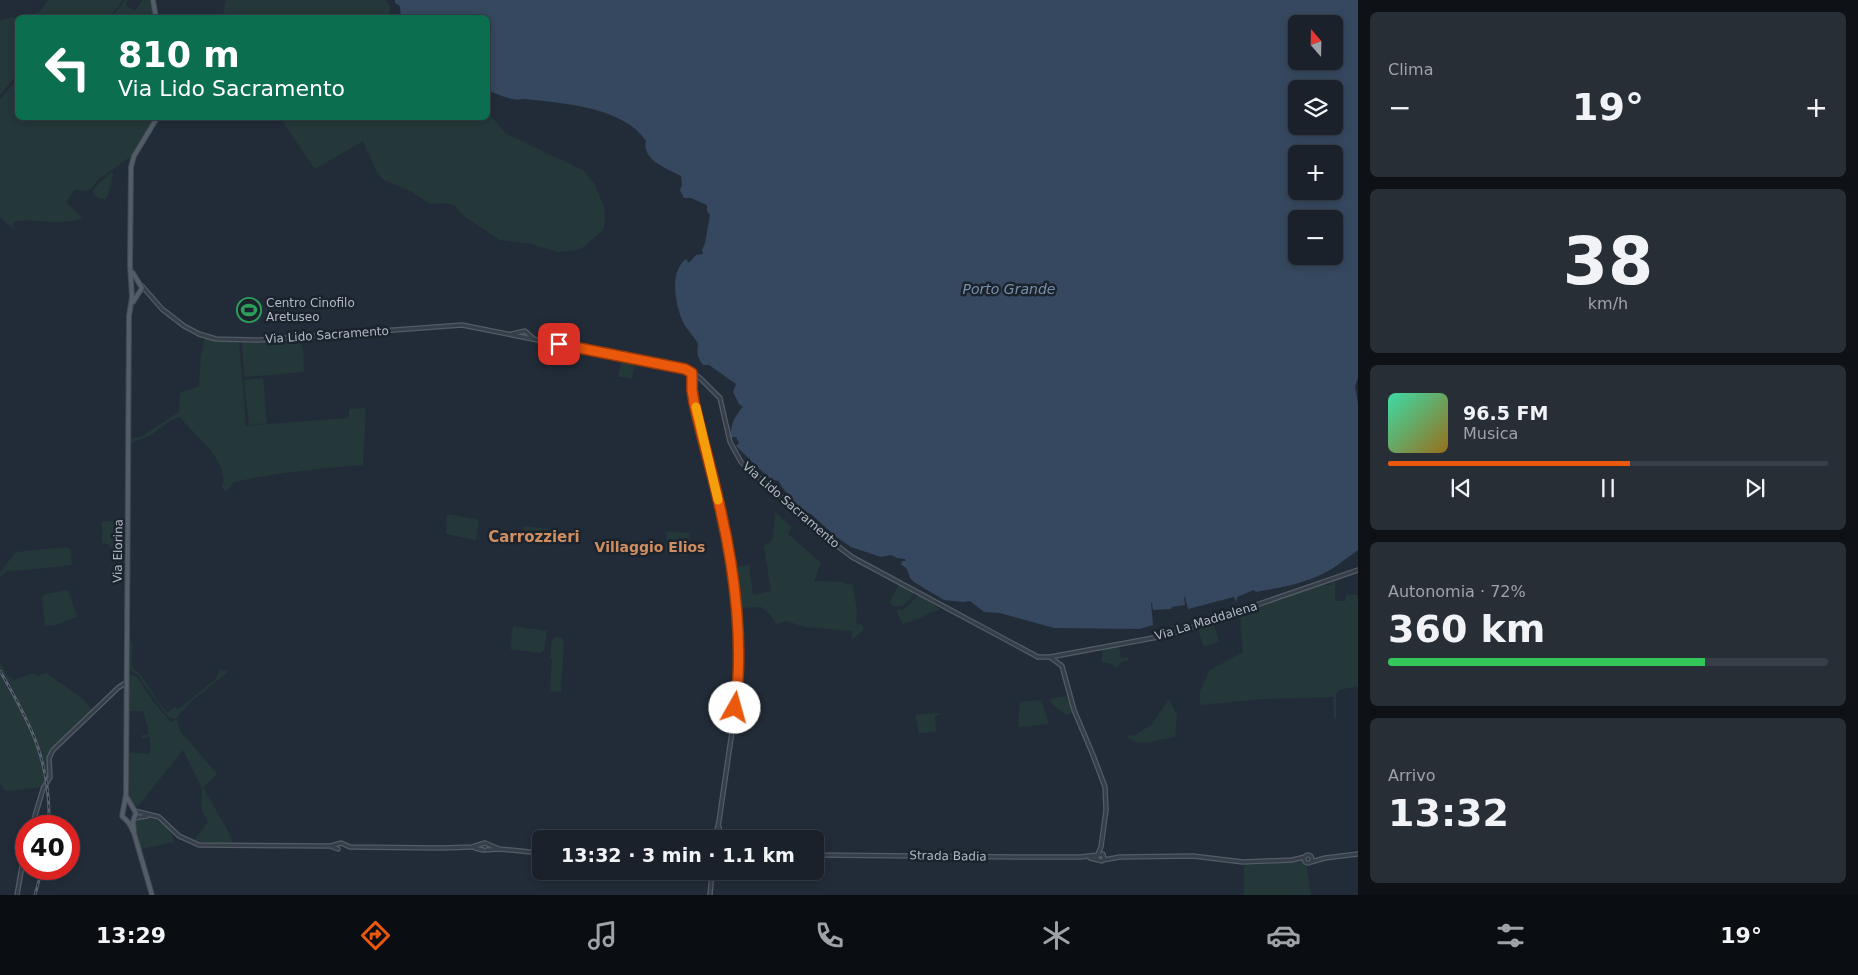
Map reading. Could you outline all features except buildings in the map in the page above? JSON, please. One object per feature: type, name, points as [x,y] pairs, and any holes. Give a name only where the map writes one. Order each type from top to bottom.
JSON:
[{"type":"main road","points":[[153,0],[156,15]]},
{"type":"main road","points":[[139,294],[134,294],[131,291],[131,162],[156,120]]},
{"type":"main road","points":[[130,256],[134,276],[142,290],[130,308]]},
{"type":"main road","points":[[131,286],[135,283],[140,285]]},
{"type":"main road","name":"Via Elorina","points":[[124,810],[126,795],[131,291]]},
{"type":"main road","points":[[126,795],[134,810],[134,833],[152,895]]},
{"type":"main road","points":[[134,810],[128,808],[124,810],[122,816],[134,833]]},
{"type":"main road","points":[[126,821],[134,819]]},
{"type":"street","name":"Via Lido Sacramento","points":[[140,285],[166,313],[184,326],[204,335],[227,340],[259,340],[452,325],[511,334],[685,369],[700,378],[718,395],[721,400],[730,442],[741,462],[831,541],[852,557],[1021,649],[1038,657],[1050,657]]},
{"type":"street","points":[[139,294],[155,300]]},
{"type":"street","points":[[523,331],[521,334],[524,337],[528,333]]},
{"type":"street","points":[[511,334],[523,331],[535,339]]},
{"type":"street","points":[[685,369],[689,377],[722,513],[729,550],[739,654],[738,690],[717,830]]},
{"type":"street","points":[[689,377],[692,373]]},
{"type":"street","points":[[692,373],[692,390]]},
{"type":"street","points":[[693,383],[696,379],[700,378]]},
{"type":"street","name":"Via La Maddalena","points":[[1050,657],[1169,635],[1358,570]]},
{"type":"street","points":[[1050,657],[1062,666],[1074,710],[1105,787],[1106,810],[1101,860]]},
{"type":"street","points":[[35,815],[43,789],[50,777],[49,758],[53,750],[119,687],[126,683]]},
{"type":"street","points":[[134,810],[162,819],[179,836],[199,845],[331,846],[343,848],[472,847],[484,850],[499,849],[532,852]]},
{"type":"street","points":[[134,819],[150,816]]},
{"type":"street","points":[[719,821],[720,830]]},
{"type":"street","points":[[472,847],[486,843],[499,849]]},
{"type":"street","points":[[331,846],[339,844],[343,848]]},
{"type":"street","points":[[483,844],[484,850]]},
{"type":"street","points":[[484,850],[488,848],[488,845]]},
{"type":"street","name":"Strada Badia","points":[[824,854],[1080,857]]},
{"type":"street","points":[[1292,860],[1311,862],[1325,858],[1358,854]]},
{"type":"street","points":[[1101,855],[1097,858],[1101,860]]},
{"type":"street","points":[[1080,857],[1101,855],[1120,857],[1193,856],[1243,862],[1292,860],[1308,856],[1325,858]]},
{"type":"street","points":[[1080,857],[1101,860],[1120,857]]},
{"type":"street","points":[[1305,857],[1305,862]]},
{"type":"street","points":[[1310,857],[1311,862]]},
{"type":"street","points":[[17,895],[20,880]]},
{"type":"street","points":[[710,895],[712,880]]},
{"type":"green space","points":[[49,0],[123,0],[111,15],[27,15],[38,13]]},
{"type":"green space","points":[[125,0],[128,0],[125,5],[135,11],[143,0],[151,0],[153,15],[114,15]]},
{"type":"green space","points":[[226,0],[385,0],[390,8],[389,15],[223,15]]},
{"type":"green space","points":[[15,17],[15,77],[0,95],[0,20]]},
{"type":"green space","points":[[15,81],[15,120],[154,120],[130,157],[99,179],[90,190],[74,190],[66,202],[82,218],[65,222],[13,222],[14,230],[0,217],[0,100]]},
{"type":"green space","points":[[490,114],[505,133],[584,171],[595,185],[604,207],[605,221],[603,230],[585,246],[577,250],[558,252],[531,244],[500,240],[464,216],[454,205],[447,203],[430,204],[412,192],[382,179],[363,141],[315,169],[281,120],[490,120]]},
{"type":"green space","points":[[112,172],[108,195],[105,199],[100,199],[94,195],[93,191]]},
{"type":"green space","points":[[205,337],[224,341],[239,341],[246,426],[348,418],[349,409],[366,408],[363,465],[298,471],[250,479],[234,482],[227,491],[224,491],[222,472],[216,457],[180,417],[171,420],[153,434],[131,445],[131,438],[141,437],[179,412],[180,393],[199,386],[201,357]]},
{"type":"green space","points":[[296,338],[303,349],[304,372],[244,377],[242,341],[258,342]]},
{"type":"green space","points":[[622,358],[635,360],[632,379],[618,377]]},
{"type":"green space","points":[[263,378],[267,423],[249,425],[244,380]]},
{"type":"green space","points":[[775,512],[792,527],[788,534],[821,563],[814,581],[852,584],[857,611],[856,624],[862,625],[864,629],[852,640],[852,631],[805,627],[786,621],[776,624],[770,614],[761,607],[737,608],[733,568],[749,565],[753,595],[771,591],[764,546],[771,541],[773,536]]},
{"type":"green space","points":[[447,514],[479,520],[476,540],[446,534]]},
{"type":"green space","points":[[126,519],[126,552],[115,552],[108,544],[102,543],[102,522]]},
{"type":"green space","points":[[524,526],[556,530],[554,545],[522,537]]},
{"type":"green space","points":[[667,531],[690,533],[688,556],[666,554]]},
{"type":"green space","points":[[67,547],[70,549],[72,565],[8,570],[0,577],[0,572],[16,552]]},
{"type":"green space","points":[[1333,580],[1335,580],[1335,601],[1346,601],[1346,594],[1358,595],[1358,686],[1339,690],[1336,694],[1336,718],[1334,718],[1333,697],[1261,699],[1200,705],[1200,691],[1210,670],[1243,652],[1240,612],[1316,586],[1331,585]]},
{"type":"green space","points":[[899,584],[914,592],[904,605],[897,606],[889,603]]},
{"type":"green space","points":[[68,590],[77,617],[56,625],[45,626],[42,598],[45,594]]},
{"type":"green space","points":[[919,595],[940,609],[903,625],[896,610],[903,610]]},
{"type":"green space","points":[[1213,622],[1219,641],[1204,647],[1197,627]]},
{"type":"green space","points":[[513,626],[547,631],[544,650],[540,653],[510,649]]},
{"type":"green space","points":[[555,637],[562,638],[564,642],[561,692],[550,691],[552,659],[550,659],[552,640]]},
{"type":"green space","points":[[130,639],[133,668],[143,678],[168,713],[174,707],[178,709],[215,680],[220,669],[228,672],[193,700],[176,718],[180,731],[217,774],[203,787],[229,833],[232,841],[230,844],[206,843],[194,840],[208,822],[202,811],[202,788],[183,750],[138,806],[132,805],[128,787],[128,752],[150,754],[150,737],[142,738],[142,735],[148,735],[143,711],[130,711],[129,725],[129,674],[137,677],[152,700],[171,723],[176,719],[170,718],[165,713],[138,675],[129,669]]},
{"type":"green space","points":[[1119,646],[1121,658],[1128,657],[1128,660],[1121,662],[1117,669],[1112,664],[1102,662],[1102,649]]},
{"type":"green space","points":[[0,662],[8,676],[14,680],[33,673],[38,676],[46,673],[83,699],[92,710],[51,748],[45,762],[47,762],[48,779],[35,735],[0,668]]},
{"type":"green space","points":[[0,675],[38,747],[43,763],[44,776],[42,787],[7,791],[3,789],[0,783]]},
{"type":"green space","points":[[1068,696],[1073,712],[1066,715],[1048,699]]},
{"type":"green space","points":[[1169,699],[1177,715],[1175,737],[1144,743],[1132,740],[1127,736],[1136,735],[1152,724]]},
{"type":"green space","points":[[1041,700],[1049,724],[1018,727],[1020,702]]},
{"type":"green space","points":[[939,713],[939,715],[935,716],[936,732],[919,733],[915,715]]},
{"type":"green space","points":[[149,818],[165,826],[171,833],[174,842],[141,849],[135,821],[137,819]]},
{"type":"green space","points":[[1301,862],[1307,867],[1311,895],[1244,895],[1244,867],[1246,865]]},
{"type":"water","name":"Porto Grande","points":[[395,0],[1358,0],[1358,378],[1355,386],[1358,404],[1358,550],[1323,574],[1287,586],[1256,592],[1254,590],[1237,597],[1236,602],[1234,597],[1188,609],[1184,597],[1185,605],[1172,607],[1171,609],[1153,610],[1151,603],[1153,625],[1139,629],[1054,628],[1000,613],[984,612],[970,601],[944,600],[910,578],[907,569],[901,564],[902,561],[906,561],[905,559],[891,555],[881,557],[851,547],[835,536],[793,500],[779,481],[770,479],[736,446],[739,443],[736,437],[731,437],[731,429],[735,417],[743,407],[739,404],[733,392],[736,384],[709,365],[703,365],[698,355],[698,344],[683,322],[676,298],[675,280],[677,272],[686,259],[689,263],[696,255],[703,254],[702,250],[710,215],[707,211],[707,205],[691,198],[684,198],[680,190],[682,185],[681,176],[651,159],[646,148],[646,141],[636,130],[608,114],[574,105],[510,98],[490,92],[490,15],[401,15],[400,6],[395,3]]},
{"type":"railway","points":[[0,671],[30,726],[37,744],[47,782],[49,815]]},
{"type":"railway","points":[[35,895],[39,880]]},
{"type":"slow traffic","points":[[696,407],[718,500]]},
{"type":"place","name":"Centro Cinofilo Aretuseo","points":[[249,310]]},
{"type":"district","name":"Carrozzieri","points":[[534,537]]},
{"type":"district","name":"Villaggio Elios","points":[[650,547]]},
{"type":"route","points":[[559,344],[685,369],[692,373],[694,402],[722,513],[729,550],[740,665],[735,708]]}]
